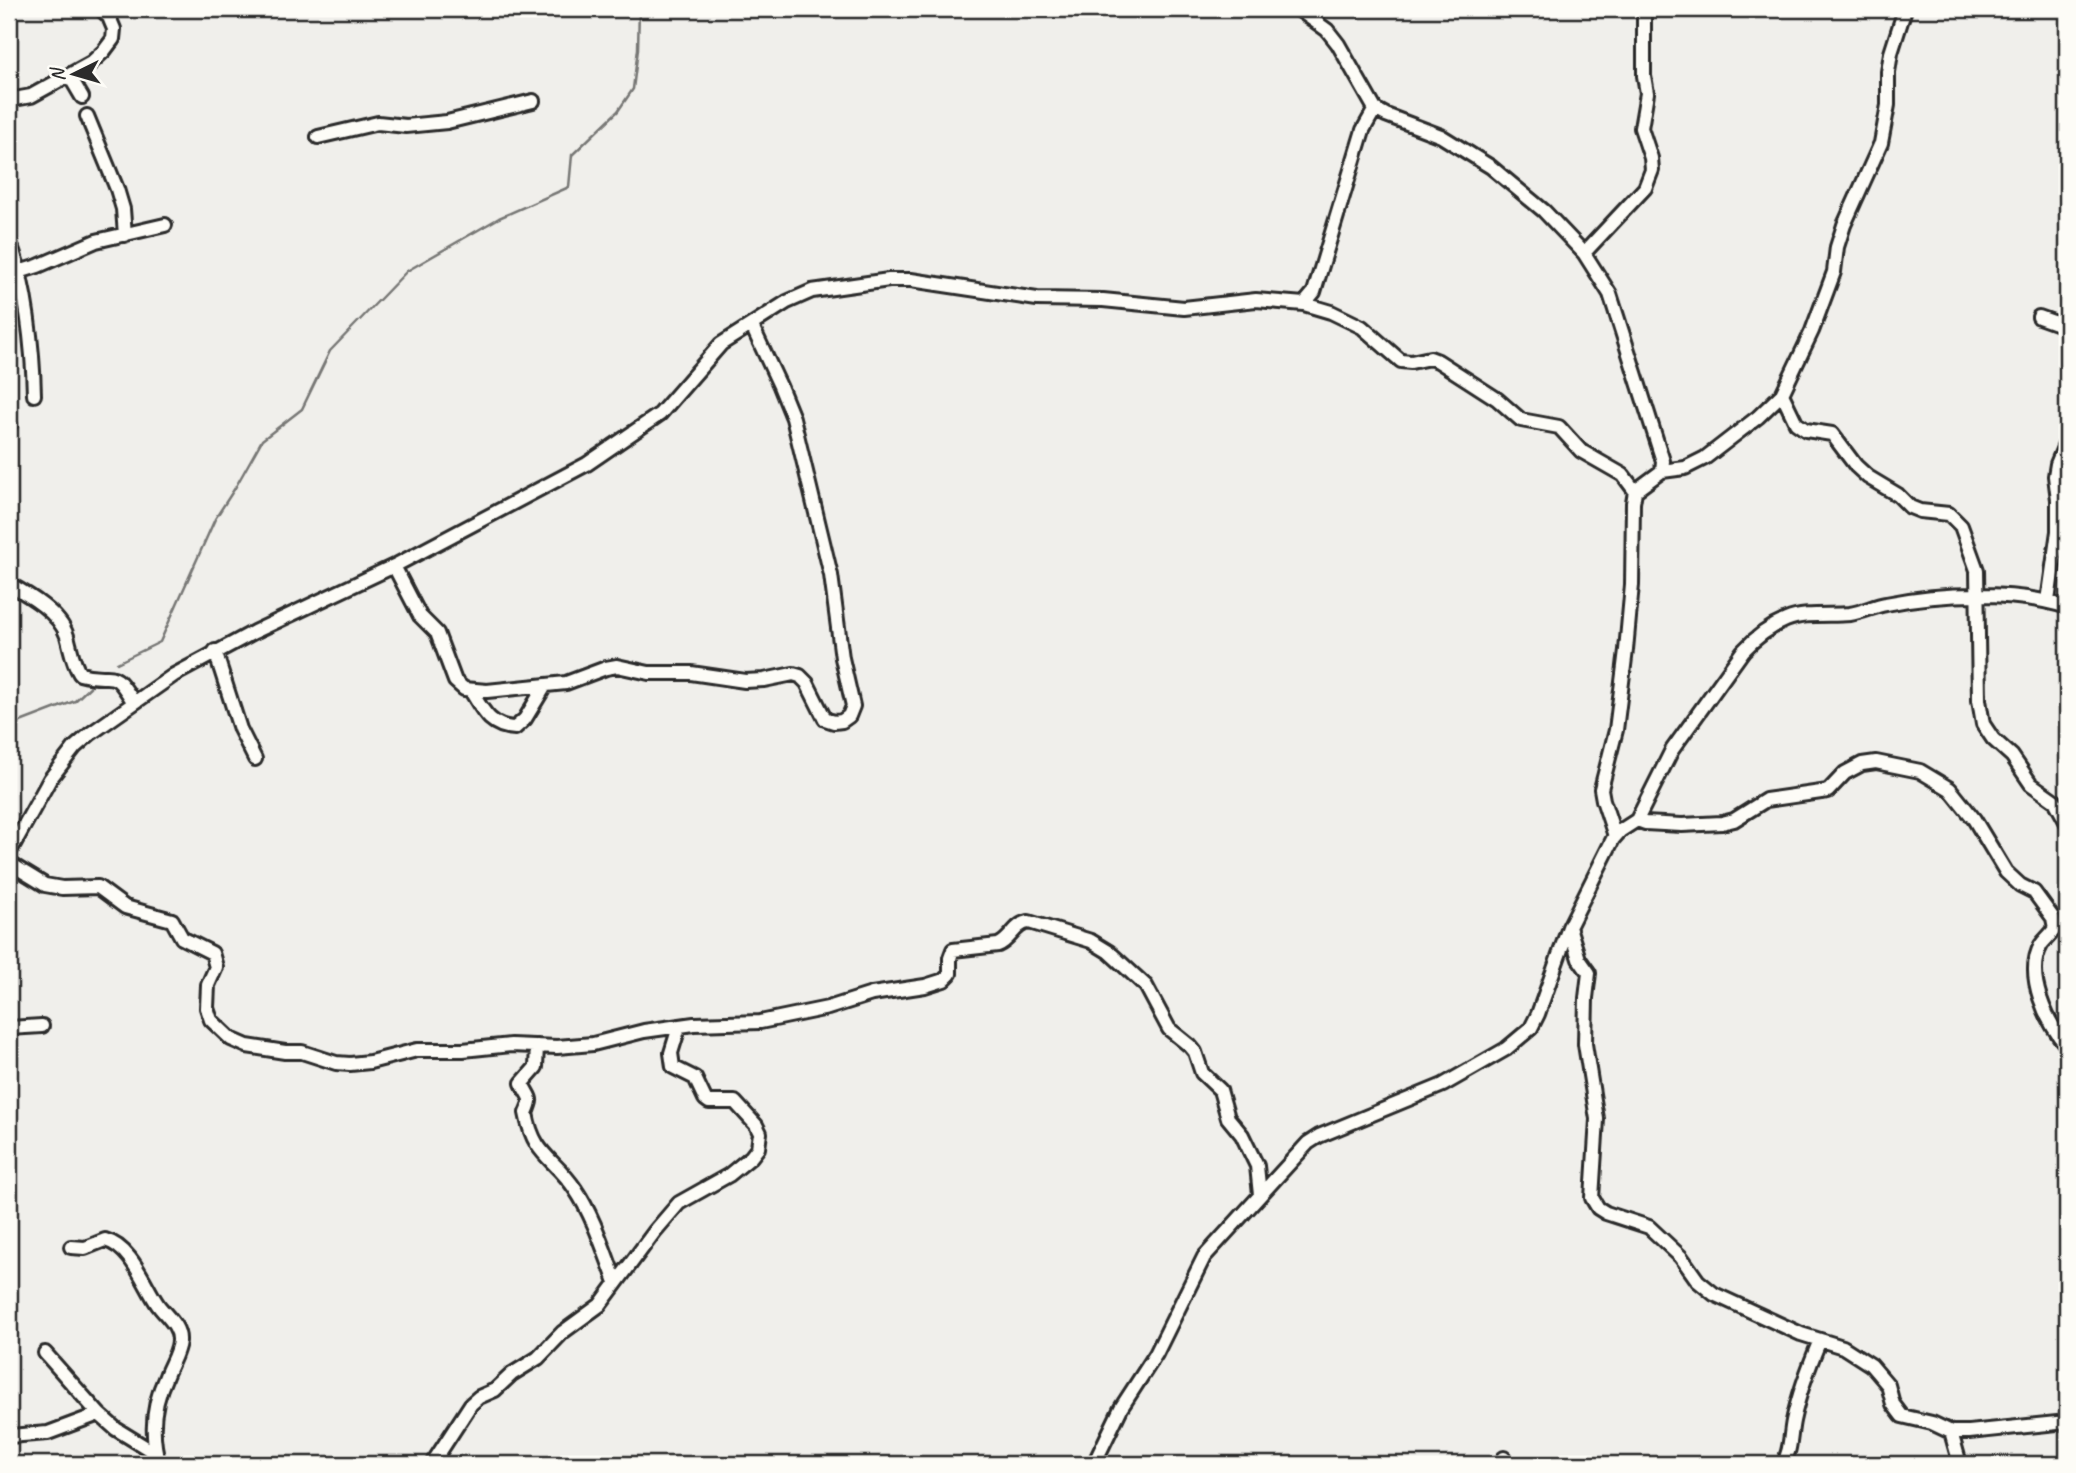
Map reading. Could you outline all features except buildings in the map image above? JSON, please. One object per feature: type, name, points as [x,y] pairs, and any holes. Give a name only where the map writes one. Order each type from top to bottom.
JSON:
[{"type":"street","points":[[9,100],[31,96],[98,57],[113,39],[113,23],[100,9]]},
{"type":"street","points":[[1298,9],[1327,30],[1338,44],[1375,109],[1441,136],[1491,167],[1544,211],[1584,253],[1610,294],[1622,338],[1660,446],[1662,471]]},
{"type":"street","points":[[1584,253],[1645,188],[1652,170],[1641,128],[1647,93],[1644,76],[1644,9]]},
{"type":"street","points":[[1615,836],[1601,789],[1616,730],[1626,650],[1632,585],[1635,491],[1662,471],[1689,466],[1705,458],[1758,417],[1782,394],[1812,331],[1834,272],[1837,247],[1844,225],[1881,144],[1888,105],[1891,52],[1905,9]]},
{"type":"street","points":[[69,75],[82,97]]},
{"type":"street","points":[[318,137],[378,123],[406,126],[447,122],[533,101]]},
{"type":"street","points":[[1304,304],[1314,292],[1363,130],[1375,109]]},
{"type":"street","points":[[87,116],[117,188],[123,209],[125,234]]},
{"type":"street","points":[[14,274],[89,244],[165,225]]},
{"type":"street","points":[[9,240],[34,395]]},
{"type":"street","points":[[9,853],[61,762],[90,734],[174,675],[215,651],[394,566],[447,536],[561,479],[627,439],[670,405],[701,364],[721,344],[787,302],[812,291],[889,280],[928,281],[1037,299],[1103,300],[1166,307],[1184,308],[1256,300],[1304,304],[1331,312],[1362,327],[1401,361],[1430,358],[1438,361],[1497,399],[1525,422],[1556,425],[1581,451],[1623,475],[1635,491]]},
{"type":"street","points":[[2039,317],[2067,327]]},
{"type":"street","points":[[394,566],[421,616],[437,633],[455,681],[471,691],[545,686],[575,681],[596,671],[617,666],[649,673],[691,673],[745,681],[793,674],[800,676],[807,684],[825,719],[842,721],[849,716],[853,701],[842,658],[831,576],[799,439],[784,395],[752,326]]},
{"type":"street","points":[[1782,394],[1797,424],[1806,430],[1832,434],[1856,466],[1868,477],[1889,488],[1910,507],[1920,511],[1949,514],[1961,526],[1976,565],[1979,700],[1983,724],[1993,739],[2012,756],[2031,783],[2055,801],[2067,823]]},
{"type":"street","points":[[2048,601],[2058,531],[2055,476],[2067,440]]},
{"type":"street","points":[[9,584],[32,598],[59,621],[67,636],[79,674],[114,676],[123,684],[134,703]]},
{"type":"street","points":[[1094,1464],[1121,1408],[1157,1354],[1204,1257],[1308,1143],[1319,1136],[1443,1086],[1506,1049],[1531,1028],[1569,927],[1615,836],[1637,820],[1672,750],[1756,637],[1795,617],[1852,614],[1885,604],[1977,594],[2048,601],[2067,607]]},
{"type":"street","points":[[215,651],[240,729],[254,759]]},
{"type":"street","points":[[471,691],[488,719],[511,729],[520,726],[526,719],[545,686]]},
{"type":"street","points":[[1637,820],[1682,825],[1722,823],[1734,820],[1766,800],[1828,791],[1845,773],[1862,764],[1876,762],[1920,771],[1950,789],[1974,819],[2006,872],[2020,885],[2034,892],[2053,918],[2055,928],[2040,949],[2035,983],[2053,1026],[2067,1046]]},
{"type":"street","points":[[9,863],[45,885],[62,888],[98,887],[125,907],[172,920],[182,938],[212,953],[216,967],[208,985],[206,1008],[211,1020],[231,1039],[247,1046],[302,1052],[337,1063],[360,1064],[431,1049],[593,1044],[638,1032],[760,1022],[828,1008],[872,994],[938,982],[950,974],[953,950],[1004,943],[1020,925],[1029,922],[1091,942],[1109,951],[1146,986],[1169,1029],[1190,1046],[1195,1052],[1202,1073],[1220,1090],[1228,1118],[1242,1135],[1257,1166],[1260,1195]]},
{"type":"street","points":[[1569,927],[1574,948],[1589,973],[1585,1044],[1597,1119],[1592,1198],[1598,1208],[1649,1227],[1681,1257],[1698,1281],[1714,1294],[1801,1335],[1843,1348],[1871,1365],[1888,1385],[1893,1404],[1902,1416],[1932,1423],[1951,1432],[2067,1422]]},
{"type":"street","points":[[9,1028],[43,1026]]},
{"type":"street","points":[[432,1464],[471,1404],[495,1390],[512,1374],[538,1357],[563,1332],[600,1305],[679,1203],[743,1165],[758,1148],[761,1140],[756,1125],[735,1102],[709,1102],[695,1078],[673,1067],[671,1053],[679,1027]]},
{"type":"street","points":[[537,1046],[536,1067],[522,1083],[531,1097],[526,1113],[531,1134],[544,1156],[573,1185],[582,1199],[616,1282]]},
{"type":"street","points":[[71,1247],[85,1248],[105,1240],[119,1247],[139,1271],[158,1305],[177,1328],[178,1348],[155,1401],[157,1459]]},
{"type":"street","points":[[1783,1464],[1788,1455],[1801,1392],[1820,1340]]},
{"type":"street","points":[[45,1353],[99,1414],[157,1459]]},
{"type":"street","points":[[9,1436],[48,1433],[99,1414]]},
{"type":"street","points":[[1951,1432],[1960,1464]]},
{"type":"waterway","points":[[117,663],[160,642],[215,519],[262,440],[302,409],[330,351],[407,271],[499,218],[569,187],[572,155],[618,111],[633,89],[639,9]]},
{"type":"waterway","points":[[9,754],[15,724],[75,701],[95,682]]}]
